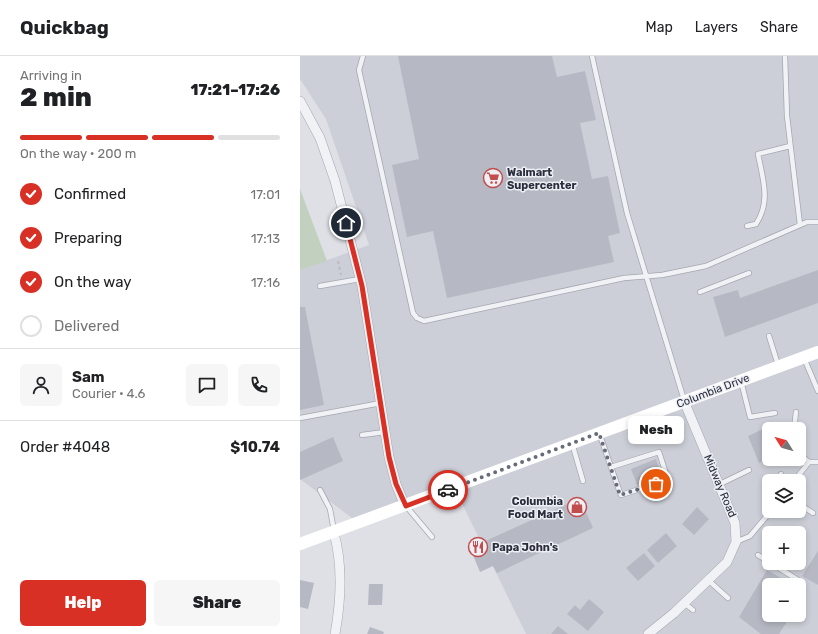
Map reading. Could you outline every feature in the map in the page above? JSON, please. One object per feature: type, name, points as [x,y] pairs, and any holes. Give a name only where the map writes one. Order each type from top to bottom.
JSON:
[{"type":"main road","name":"Columbia Drive","points":[[300,544],[334,533],[803,356],[818,352]]},
{"type":"street","points":[[300,101],[320,138],[335,181],[360,279],[385,432],[396,484],[406,506]]},
{"type":"street","name":"Midway Road","points":[[648,634],[684,603],[727,562],[736,542],[735,523],[720,484],[684,401]]},
{"type":"street","points":[[334,533],[338,547],[340,576],[339,608],[335,634]]},
{"type":"lane","points":[[363,56],[359,70],[413,313],[417,318],[424,321],[624,278],[646,276],[706,266],[807,222],[818,222]]},
{"type":"lane","points":[[592,56],[627,213],[684,401]]},
{"type":"lane","points":[[785,56],[787,116],[800,225]]},
{"type":"lane","points":[[747,226],[756,224],[765,206],[764,185],[758,154],[790,146]]},
{"type":"lane","points":[[700,292],[749,273]]},
{"type":"lane","points":[[320,286],[360,279]]},
{"type":"lane","points":[[769,336],[779,365]]},
{"type":"lane","points":[[803,356],[818,392]]},
{"type":"lane","points":[[741,380],[750,417],[775,413]]},
{"type":"lane","points":[[300,418],[381,403]]},
{"type":"lane","points":[[795,422],[796,412]]},
{"type":"lane","points":[[362,435],[385,432]]},
{"type":"lane","points":[[599,433],[620,495],[668,480],[659,452],[611,467]]},
{"type":"lane","points":[[572,443],[583,481]]},
{"type":"lane","points":[[806,460],[809,462],[818,462]]},
{"type":"lane","points":[[800,474],[809,462]]},
{"type":"lane","points":[[720,484],[750,470]]},
{"type":"lane","points":[[320,490],[330,510],[334,533]]},
{"type":"lane","points":[[406,506],[432,536]]},
{"type":"lane","points":[[806,508],[813,513]]},
{"type":"lane","points":[[736,542],[750,536],[764,518]]},
{"type":"lane","points":[[758,555],[762,557]]},
{"type":"lane","points":[[782,570],[795,578]]},
{"type":"lane","points":[[708,580],[728,598]]},
{"type":"lane","points":[[684,603],[693,610]]},
{"type":"path","points":[[338,261],[343,282]]},
{"type":"shaded area","points":[[300,56],[818,56],[818,634],[526,634],[453,485],[360,524],[300,479],[300,270],[369,245],[326,119],[300,79]]},
{"type":"green space","points":[[300,189],[327,261],[300,270]]},
{"type":"building","name":"Walmart Supercenter","points":[[398,56],[552,56],[557,77],[585,71],[596,120],[580,123],[592,179],[608,176],[620,233],[608,236],[614,262],[447,298],[433,231],[407,237],[392,165],[419,159]]},
{"type":"building","points":[[818,270],[818,303],[725,337],[713,297],[738,290],[740,298]]},
{"type":"building","points":[[300,307],[305,307],[324,405],[300,410]]},
{"type":"building","points":[[762,429],[762,462],[759,463],[748,436]]},
{"type":"building","points":[[333,437],[343,461],[300,480],[300,452]]},
{"type":"building","points":[[656,459],[662,476],[637,485],[631,469]]},
{"type":"building","points":[[580,498],[593,528],[497,573],[493,566],[480,572],[470,548]]},
{"type":"building","points":[[697,507],[709,519],[694,535],[682,524]]},
{"type":"building","points":[[666,533],[677,546],[658,563],[647,550]]},
{"type":"building","points":[[818,551],[818,585],[802,576]]},
{"type":"building","points":[[644,553],[655,566],[638,581],[626,568]]},
{"type":"building","points":[[767,570],[781,578],[762,578]]},
{"type":"building","points":[[762,578],[762,622],[787,622],[779,634],[761,634],[739,617]]},
{"type":"building","points":[[300,580],[314,583],[308,609],[300,607]]},
{"type":"building","points":[[369,584],[383,584],[382,605],[368,605]]},
{"type":"building","points":[[589,599],[604,612],[588,631],[567,614],[575,605],[580,610]]},
{"type":"building","points":[[558,626],[568,634],[551,634]]},
{"type":"building","points":[[370,627],[384,632],[383,634],[367,634]]},
{"type":"way so far","points":[[448,490],[599,433],[620,495],[656,484]]},
{"type":"place","name":"Walmart Supercenter","points":[[493,178]]},
{"type":"place","name":"Nesh","points":[[656,484]]},
{"type":"place","name":"Columbia Food Mart","points":[[577,507]]},
{"type":"place","name":"Papa John's","points":[[478,547]]},
{"type":"route","points":[[346,223],[362,286],[389,457],[396,484],[406,506],[448,490]]}]
